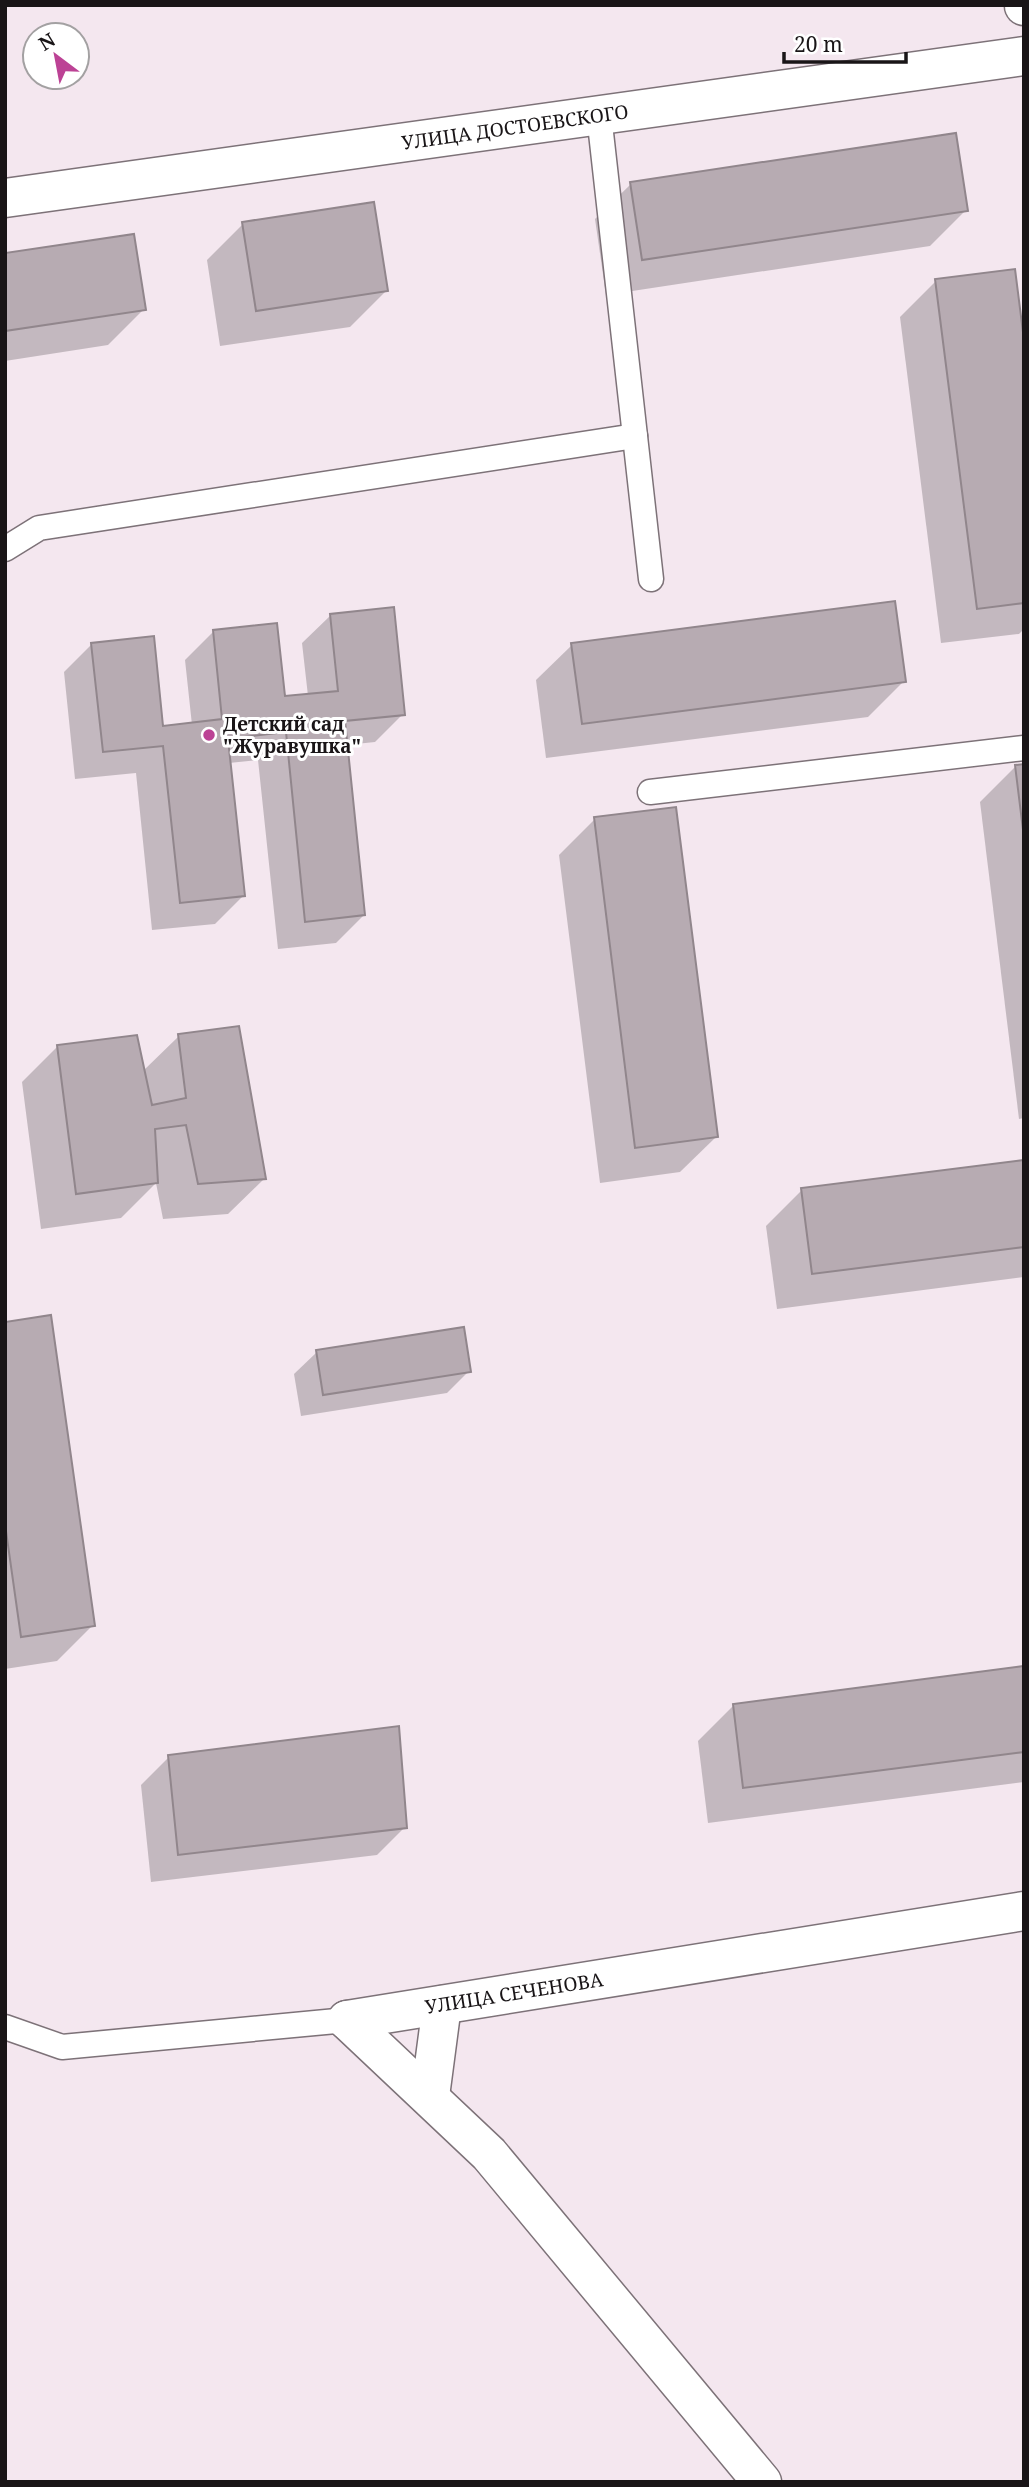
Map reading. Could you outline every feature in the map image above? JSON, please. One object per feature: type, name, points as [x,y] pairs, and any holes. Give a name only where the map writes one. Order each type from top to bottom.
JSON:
[{"type":"street","name":"УЛИЦА ДОСТОЕВСКОГО","points":[[5,198],[1024,56]]},
{"type":"street","name":"УЛИЦА СЕЧЕНОВА","points":[[347,2020],[1024,1911]]},
{"type":"street","points":[[430,2096],[442,2005]]},
{"type":"street","points":[[347,2020],[489,2154],[762,2482]]},
{"type":"lane","points":[[599,115],[651,579]]},
{"type":"lane","points":[[5,549],[38,528],[635,436]]},
{"type":"lane","points":[[650,792],[1024,748]]},
{"type":"lane","name":"УЛИЦА СЕЧЕНОВА","points":[[5,2027],[62,2047],[347,2020]]},
{"type":"building","points":[[956,133],[968,211],[642,260],[630,182]]},
{"type":"building","points":[[374,202],[388,291],[256,311],[242,222]]},
{"type":"building","points":[[134,234],[146,310],[5,331],[5,253]]},
{"type":"building","points":[[1015,269],[1024,340],[1024,603],[977,609],[935,279]]},
{"type":"building","points":[[895,601],[906,682],[582,724],[571,643]]},
{"type":"building","points":[[394,607],[405,715],[345,721],[365,915],[305,922],[286,732],[228,739],[245,896],[180,903],[163,746],[103,752],[91,643],[154,636],[163,726],[222,719],[213,630],[277,623],[285,696],[338,691],[330,614]]},
{"type":"building","points":[[1024,764],[1024,838],[1015,765]]},
{"type":"building","points":[[676,807],[718,1137],[635,1148],[594,817]]},
{"type":"building","points":[[239,1026],[266,1179],[198,1184],[186,1125],[155,1129],[158,1183],[76,1194],[57,1045],[137,1035],[152,1105],[186,1098],[178,1034]]},
{"type":"building","points":[[1024,1160],[1024,1247],[812,1274],[801,1188]]},
{"type":"building","points":[[51,1315],[95,1626],[21,1637],[5,1524],[5,1322]]},
{"type":"building","points":[[464,1327],[471,1372],[323,1395],[316,1350]]},
{"type":"building","points":[[1024,1666],[1024,1752],[743,1788],[733,1704]]},
{"type":"building","points":[[399,1726],[407,1828],[178,1855],[168,1755]]},
{"type":"place","name":"Детский сад \"Журавушка\"","points":[[209,735]]}]
